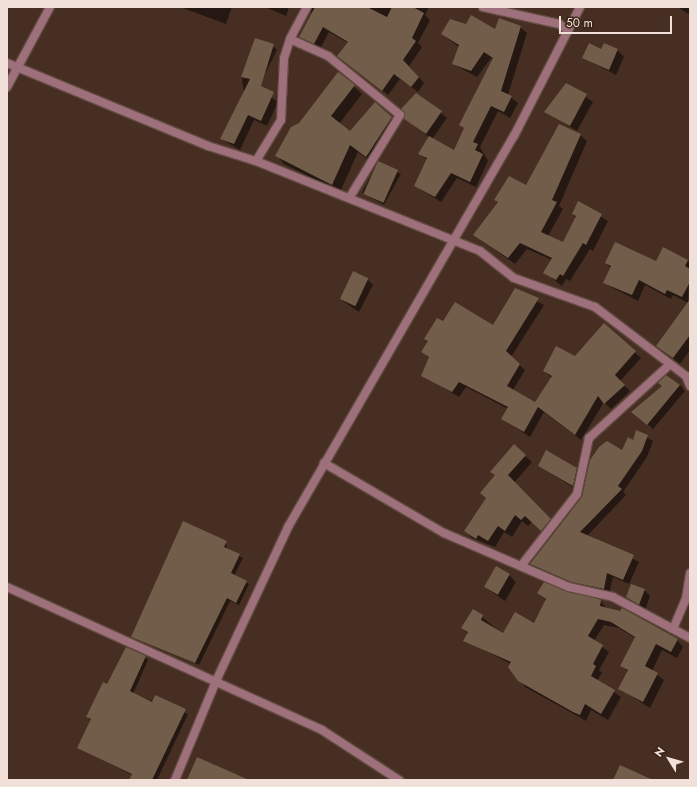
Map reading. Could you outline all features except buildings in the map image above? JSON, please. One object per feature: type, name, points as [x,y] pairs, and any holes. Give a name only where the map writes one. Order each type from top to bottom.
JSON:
[{"type":"street","points":[[7,87],[50,7]]},
{"type":"street","points":[[256,161],[281,120],[284,58],[290,39],[307,7]]},
{"type":"street","points":[[483,7],[559,24],[568,30]]},
{"type":"street","points":[[174,780],[216,681],[288,527],[452,240],[514,136],[580,7]]},
{"type":"street","points":[[290,39],[328,56],[400,115],[350,198]]},
{"type":"street","points":[[7,63],[208,146],[256,161],[480,251],[514,278],[595,307],[668,366],[686,376],[690,386]]},
{"type":"street","points":[[521,566],[577,494],[589,438],[614,411],[668,366]]},
{"type":"street","points":[[324,463],[444,533],[569,587],[613,597],[690,638]]},
{"type":"street","points":[[673,629],[686,599],[690,574]]},
{"type":"street","points":[[7,587],[322,730],[399,780]]}]
